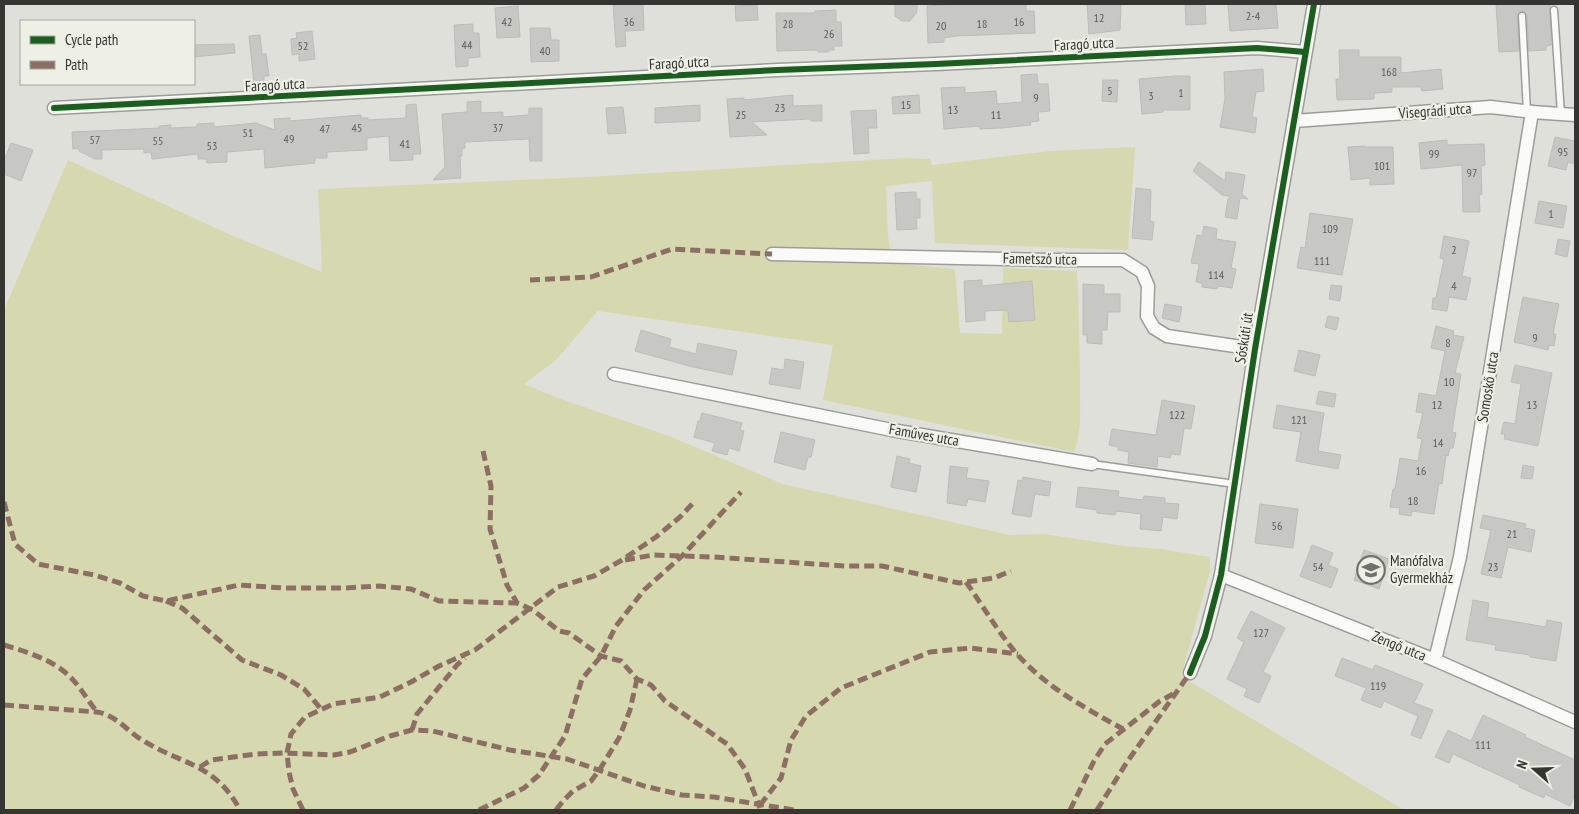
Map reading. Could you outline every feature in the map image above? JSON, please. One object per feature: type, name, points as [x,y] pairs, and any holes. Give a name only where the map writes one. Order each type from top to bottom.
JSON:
[{"type":"street","name":"Sóskúti út","points":[[1190,673],[1204,636],[1221,575],[1255,350],[1314,4]]},
{"type":"street","name":"Faragó utca","points":[[54,108],[778,70],[1257,48],[1305,52]]},
{"type":"street","name":"Visegrádi utca","points":[[1294,121],[1491,107],[1575,115]]},
{"type":"street","name":"Somoskő utca","points":[[1435,660],[1460,557],[1530,112]]},
{"type":"street","name":"Fametsző utca","points":[[772,254],[1123,260],[1142,272],[1148,286],[1147,316],[1154,328],[1167,336],[1255,350]]},
{"type":"street","name":"Faműves utca","points":[[614,374],[892,430],[1092,464]]},
{"type":"street","name":"Zengő utca","points":[[1221,575],[1435,660],[1575,722]]},
{"type":"lane","points":[[1554,10],[1560,114]]},
{"type":"lane","points":[[1522,16],[1530,112]]},
{"type":"lane","name":"Faműves utca","points":[[1092,464],[1235,484]]},
{"type":"green space","points":[[1135,147],[1128,250],[935,243],[932,181],[886,186],[888,235],[892,263],[955,269],[960,333],[1002,334],[1003,268],[1077,271],[1080,414],[1077,445],[1074,452],[823,400],[833,345],[598,311],[555,361],[524,384],[558,398],[669,436],[783,484],[1010,535],[1044,534],[1210,557],[1210,572],[1181,676],[1404,810],[4,810],[4,310],[68,160],[233,236],[322,272],[318,189],[586,177],[905,158],[930,159],[932,165],[1050,151]]},
{"type":"building","points":[[613,4],[643,4],[644,30],[625,31],[626,46],[616,47]]},
{"type":"building","points":[[895,4],[917,4],[917,12],[910,21],[902,21],[895,16]]},
{"type":"building","points":[[1026,4],[1026,11],[1034,11],[1035,33],[956,36],[944,38],[944,42],[928,43],[927,6]]},
{"type":"building","points":[[1087,4],[1121,4],[1120,30],[1089,34]]},
{"type":"building","points":[[1185,4],[1205,4],[1206,24],[1186,25]]},
{"type":"building","points":[[1228,4],[1276,4],[1278,28],[1230,31]]},
{"type":"building","points":[[1496,4],[1550,4],[1551,45],[1546,46],[1546,50],[1529,51],[1527,15],[1521,11],[1517,16],[1519,51],[1499,52]]},
{"type":"building","points":[[757,5],[758,20],[736,21],[735,6]]},
{"type":"building","points":[[518,6],[520,37],[497,38],[495,8]]},
{"type":"building","points":[[836,10],[836,22],[841,22],[842,46],[834,46],[834,50],[829,50],[829,52],[818,52],[818,50],[777,51],[776,13],[815,13],[815,11]]},
{"type":"building","points":[[473,24],[473,33],[479,33],[480,57],[468,58],[468,66],[456,67],[454,25]]},
{"type":"building","points":[[530,28],[550,28],[551,40],[559,40],[559,61],[531,62]]},
{"type":"building","points":[[312,31],[315,59],[299,61],[299,54],[292,55],[291,39],[297,38],[296,33]]},
{"type":"building","points":[[260,35],[262,54],[266,54],[269,76],[264,76],[264,82],[254,83],[249,36]]},
{"type":"building","points":[[234,44],[235,53],[195,57],[195,45]]},
{"type":"building","points":[[1339,50],[1359,50],[1359,57],[1401,57],[1401,73],[1441,69],[1443,89],[1422,91],[1421,87],[1392,87],[1392,92],[1374,93],[1374,99],[1337,100],[1336,79],[1340,79]]},
{"type":"building","points":[[1263,69],[1264,91],[1256,92],[1252,117],[1257,118],[1255,133],[1220,127],[1225,99],[1224,72]]},
{"type":"building","points":[[1037,74],[1038,84],[1048,84],[1050,111],[1038,112],[1039,121],[1030,122],[1031,125],[1001,128],[980,129],[980,126],[944,129],[941,88],[965,87],[965,93],[996,91],[997,104],[1022,102],[1021,75]]},
{"type":"building","points":[[1190,76],[1190,110],[1163,110],[1163,112],[1142,114],[1139,79]]},
{"type":"building","points":[[1103,80],[1118,80],[1117,102],[1102,101]]},
{"type":"building","points":[[793,95],[793,106],[822,105],[822,121],[811,121],[810,119],[752,122],[767,135],[730,137],[727,99],[744,98],[744,100]]},
{"type":"building","points":[[919,95],[920,113],[893,114],[892,97]]},
{"type":"building","points":[[481,101],[481,113],[503,112],[503,117],[529,115],[529,108],[542,108],[542,161],[530,161],[529,139],[465,142],[465,148],[462,148],[462,156],[460,156],[461,178],[433,180],[445,167],[442,114],[467,112],[467,102]]},
{"type":"building","points":[[416,104],[421,154],[413,154],[413,160],[390,161],[389,136],[367,138],[367,150],[327,152],[327,158],[315,158],[315,163],[265,168],[264,149],[227,152],[227,162],[207,163],[206,159],[198,159],[198,154],[152,159],[151,152],[144,153],[144,149],[102,150],[102,159],[95,159],[79,151],[79,148],[73,149],[72,132],[159,128],[159,126],[171,125],[171,128],[197,127],[197,124],[214,123],[214,127],[256,123],[275,130],[274,119],[290,118],[290,121],[361,115],[361,118],[368,118],[368,120],[406,118],[406,105]]},
{"type":"building","points":[[700,105],[700,121],[655,123],[655,108]]},
{"type":"building","points":[[623,107],[626,133],[608,134],[606,108]]},
{"type":"building","points":[[876,110],[877,128],[868,128],[869,153],[854,154],[851,111]]},
{"type":"building","points":[[1555,137],[1575,141],[1575,164],[1568,162],[1566,170],[1548,166]]},
{"type":"building","points":[[1447,140],[1447,145],[1484,144],[1485,165],[1481,166],[1482,194],[1479,195],[1480,212],[1463,212],[1462,165],[1421,169],[1419,143]]},
{"type":"building","points":[[11,143],[33,150],[21,181],[4,174],[4,156],[6,156]]},
{"type":"building","points":[[1348,147],[1393,147],[1394,184],[1370,185],[1370,178],[1351,180]]},
{"type":"building","points":[[1199,162],[1225,181],[1226,172],[1245,175],[1242,194],[1248,199],[1240,198],[1237,219],[1225,217],[1228,199],[1230,199],[1229,196],[1222,195],[1193,171]]},
{"type":"building","points":[[1136,188],[1151,190],[1150,221],[1154,222],[1152,240],[1132,238]]},
{"type":"building","points":[[916,192],[916,199],[920,199],[920,218],[916,218],[917,229],[897,230],[895,193]]},
{"type":"building","points":[[1539,201],[1567,206],[1563,228],[1535,223]]},
{"type":"building","points":[[1310,213],[1353,219],[1342,275],[1297,268],[1301,247],[1305,248]]},
{"type":"building","points":[[1204,226],[1217,229],[1216,239],[1236,242],[1231,268],[1236,269],[1232,288],[1218,286],[1217,289],[1202,287],[1202,283],[1196,282],[1199,264],[1191,263],[1197,235],[1202,236]]},
{"type":"building","points":[[1444,236],[1469,241],[1462,276],[1471,278],[1466,300],[1449,297],[1447,311],[1432,309],[1433,298],[1436,298],[1444,259],[1440,258]]},
{"type":"building","points":[[1558,239],[1570,241],[1567,257],[1555,254]]},
{"type":"building","points":[[982,280],[982,286],[1032,281],[1035,320],[1009,322],[1008,310],[985,311],[985,320],[966,322],[964,281]]},
{"type":"building","points":[[1083,284],[1104,285],[1104,294],[1120,294],[1120,312],[1108,312],[1107,330],[1102,330],[1102,344],[1087,343],[1087,335],[1083,335]]},
{"type":"building","points":[[1331,285],[1342,286],[1340,301],[1329,299]]},
{"type":"building","points":[[1523,297],[1559,304],[1553,334],[1556,334],[1554,346],[1549,345],[1548,350],[1514,342]]},
{"type":"building","points":[[1165,304],[1182,307],[1179,322],[1162,318]]},
{"type":"building","points":[[1328,316],[1339,318],[1336,330],[1325,327]]},
{"type":"building","points":[[1436,326],[1454,331],[1453,335],[1464,337],[1455,373],[1461,374],[1452,432],[1456,433],[1453,448],[1450,448],[1448,456],[1446,455],[1442,484],[1439,483],[1434,514],[1412,511],[1411,516],[1399,514],[1400,508],[1390,507],[1400,458],[1418,461],[1422,439],[1417,438],[1423,413],[1416,412],[1419,393],[1436,396],[1445,351],[1431,348]]},
{"type":"building","points":[[641,330],[671,339],[669,347],[696,354],[698,343],[737,351],[732,375],[693,367],[635,351]]},
{"type":"building","points":[[1299,350],[1320,355],[1315,376],[1294,371]]},
{"type":"building","points":[[785,359],[804,362],[800,389],[769,384],[772,368],[784,370]]},
{"type":"building","points":[[1515,365],[1552,373],[1538,446],[1504,439],[1505,434],[1501,434],[1504,422],[1515,424],[1521,384],[1511,382]]},
{"type":"building","points":[[1319,391],[1336,394],[1334,407],[1316,404]]},
{"type":"building","points":[[1162,400],[1195,406],[1191,429],[1184,428],[1180,455],[1171,454],[1170,458],[1158,456],[1157,467],[1128,463],[1129,452],[1118,450],[1118,447],[1109,445],[1112,429],[1156,435]]},
{"type":"building","points":[[1277,405],[1324,413],[1318,451],[1341,455],[1338,469],[1296,461],[1301,432],[1273,428]]},
{"type":"building","points":[[702,413],[742,423],[740,430],[744,431],[739,451],[729,448],[727,455],[712,451],[715,443],[694,437]]},
{"type":"building","points":[[781,432],[815,440],[811,457],[808,457],[805,470],[774,462]]},
{"type":"building","points":[[897,456],[910,459],[909,463],[921,466],[916,492],[891,487]]},
{"type":"building","points":[[1523,465],[1534,467],[1532,479],[1521,478]]},
{"type":"building","points":[[950,466],[968,468],[966,478],[989,481],[985,502],[968,499],[966,506],[947,503]]},
{"type":"building","points":[[1023,477],[1051,482],[1049,496],[1035,494],[1031,517],[1012,514],[1018,480],[1022,481]]},
{"type":"building","points":[[1078,487],[1119,491],[1118,497],[1143,500],[1144,496],[1165,498],[1165,503],[1179,504],[1177,519],[1163,517],[1161,531],[1140,529],[1141,514],[1116,511],[1115,515],[1097,513],[1097,510],[1076,507]]},
{"type":"building","points":[[1260,504],[1298,509],[1293,548],[1255,543]]},
{"type":"building","points":[[1483,515],[1526,524],[1525,528],[1535,530],[1531,552],[1508,547],[1501,578],[1481,574],[1491,530],[1480,528]]},
{"type":"building","points":[[1312,545],[1333,553],[1328,565],[1338,569],[1331,588],[1300,576]]},
{"type":"building","name":"Manófalva Gyermekház","points":[[1364,550],[1389,559],[1379,589],[1354,580]]},
{"type":"building","points":[[1473,600],[1489,603],[1487,617],[1546,627],[1547,620],[1562,623],[1556,661],[1495,650],[1496,645],[1466,640]]},
{"type":"building","points":[[1251,611],[1285,628],[1263,672],[1271,676],[1259,703],[1244,696],[1247,689],[1227,679],[1244,642],[1237,638]]},
{"type":"building","points":[[1342,658],[1373,670],[1375,665],[1423,684],[1414,703],[1433,710],[1421,739],[1411,735],[1418,716],[1384,701],[1381,708],[1361,700],[1366,688],[1335,676]]},
{"type":"building","points":[[1483,715],[1575,760],[1575,794],[1570,806],[1545,794],[1544,798],[1519,787],[1520,785],[1453,754],[1449,763],[1435,757],[1448,730],[1471,741]]},
{"type":"marked path","points":[[530,280],[591,277],[672,249],[772,254]]},
{"type":"marked path","points":[[483,451],[491,486],[490,529],[507,585],[517,603],[533,610],[559,631],[569,633],[601,656],[621,661],[637,679],[651,685],[665,701],[727,744],[745,769],[760,808]]},
{"type":"marked path","points":[[479,810],[524,788],[539,775],[565,736],[582,679],[601,656],[616,626],[644,590],[682,556],[741,492]]},
{"type":"marked path","points":[[4,502],[15,544],[38,564],[94,575],[120,583],[143,596],[166,601],[239,585],[284,588],[379,586],[411,589],[439,601],[517,603]]},
{"type":"marked path","points":[[303,810],[293,789],[287,753],[291,734],[305,717],[333,704],[380,697],[439,666],[475,650],[558,587],[594,576],[622,560],[656,537],[680,517],[694,502]]},
{"type":"marked path","points":[[625,560],[653,555],[845,566],[882,566],[959,583],[994,578],[1011,571]]},
{"type":"marked path","points":[[966,582],[1003,637],[1028,666],[1053,687],[1123,729]]},
{"type":"marked path","points":[[166,601],[182,608],[242,660],[281,675],[304,689],[321,709]]},
{"type":"marked path","points":[[4,645],[32,654],[59,668],[74,681],[97,712]]},
{"type":"marked path","points":[[760,805],[781,778],[791,740],[806,716],[841,688],[930,652],[971,648],[1018,654]]},
{"type":"marked path","points":[[412,730],[417,714],[457,665],[465,658]]},
{"type":"marked path","points":[[1097,810],[1127,762],[1190,673]]},
{"type":"marked path","points":[[556,810],[573,791],[591,781],[600,769],[619,738],[630,710],[637,679]]},
{"type":"marked path","points":[[1070,810],[1094,761],[1105,744],[1160,701],[1173,694]]},
{"type":"marked path","points":[[4,705],[97,712],[110,716],[142,740],[209,774],[220,783],[240,810]]},
{"type":"marked path","points":[[200,767],[211,760],[256,754],[334,755],[350,752],[390,736],[412,730],[433,731],[510,750],[567,759],[644,786],[682,795],[714,797],[794,810]]},
{"type":"cycle path","points":[[1190,673],[1205,636],[1221,575],[1255,349],[1314,4]]},
{"type":"cycle path","points":[[54,108],[778,70],[1257,48],[1305,52]]},
{"type":"place","name":"Manófalva Gyermekház","points":[[1371,570]]}]
